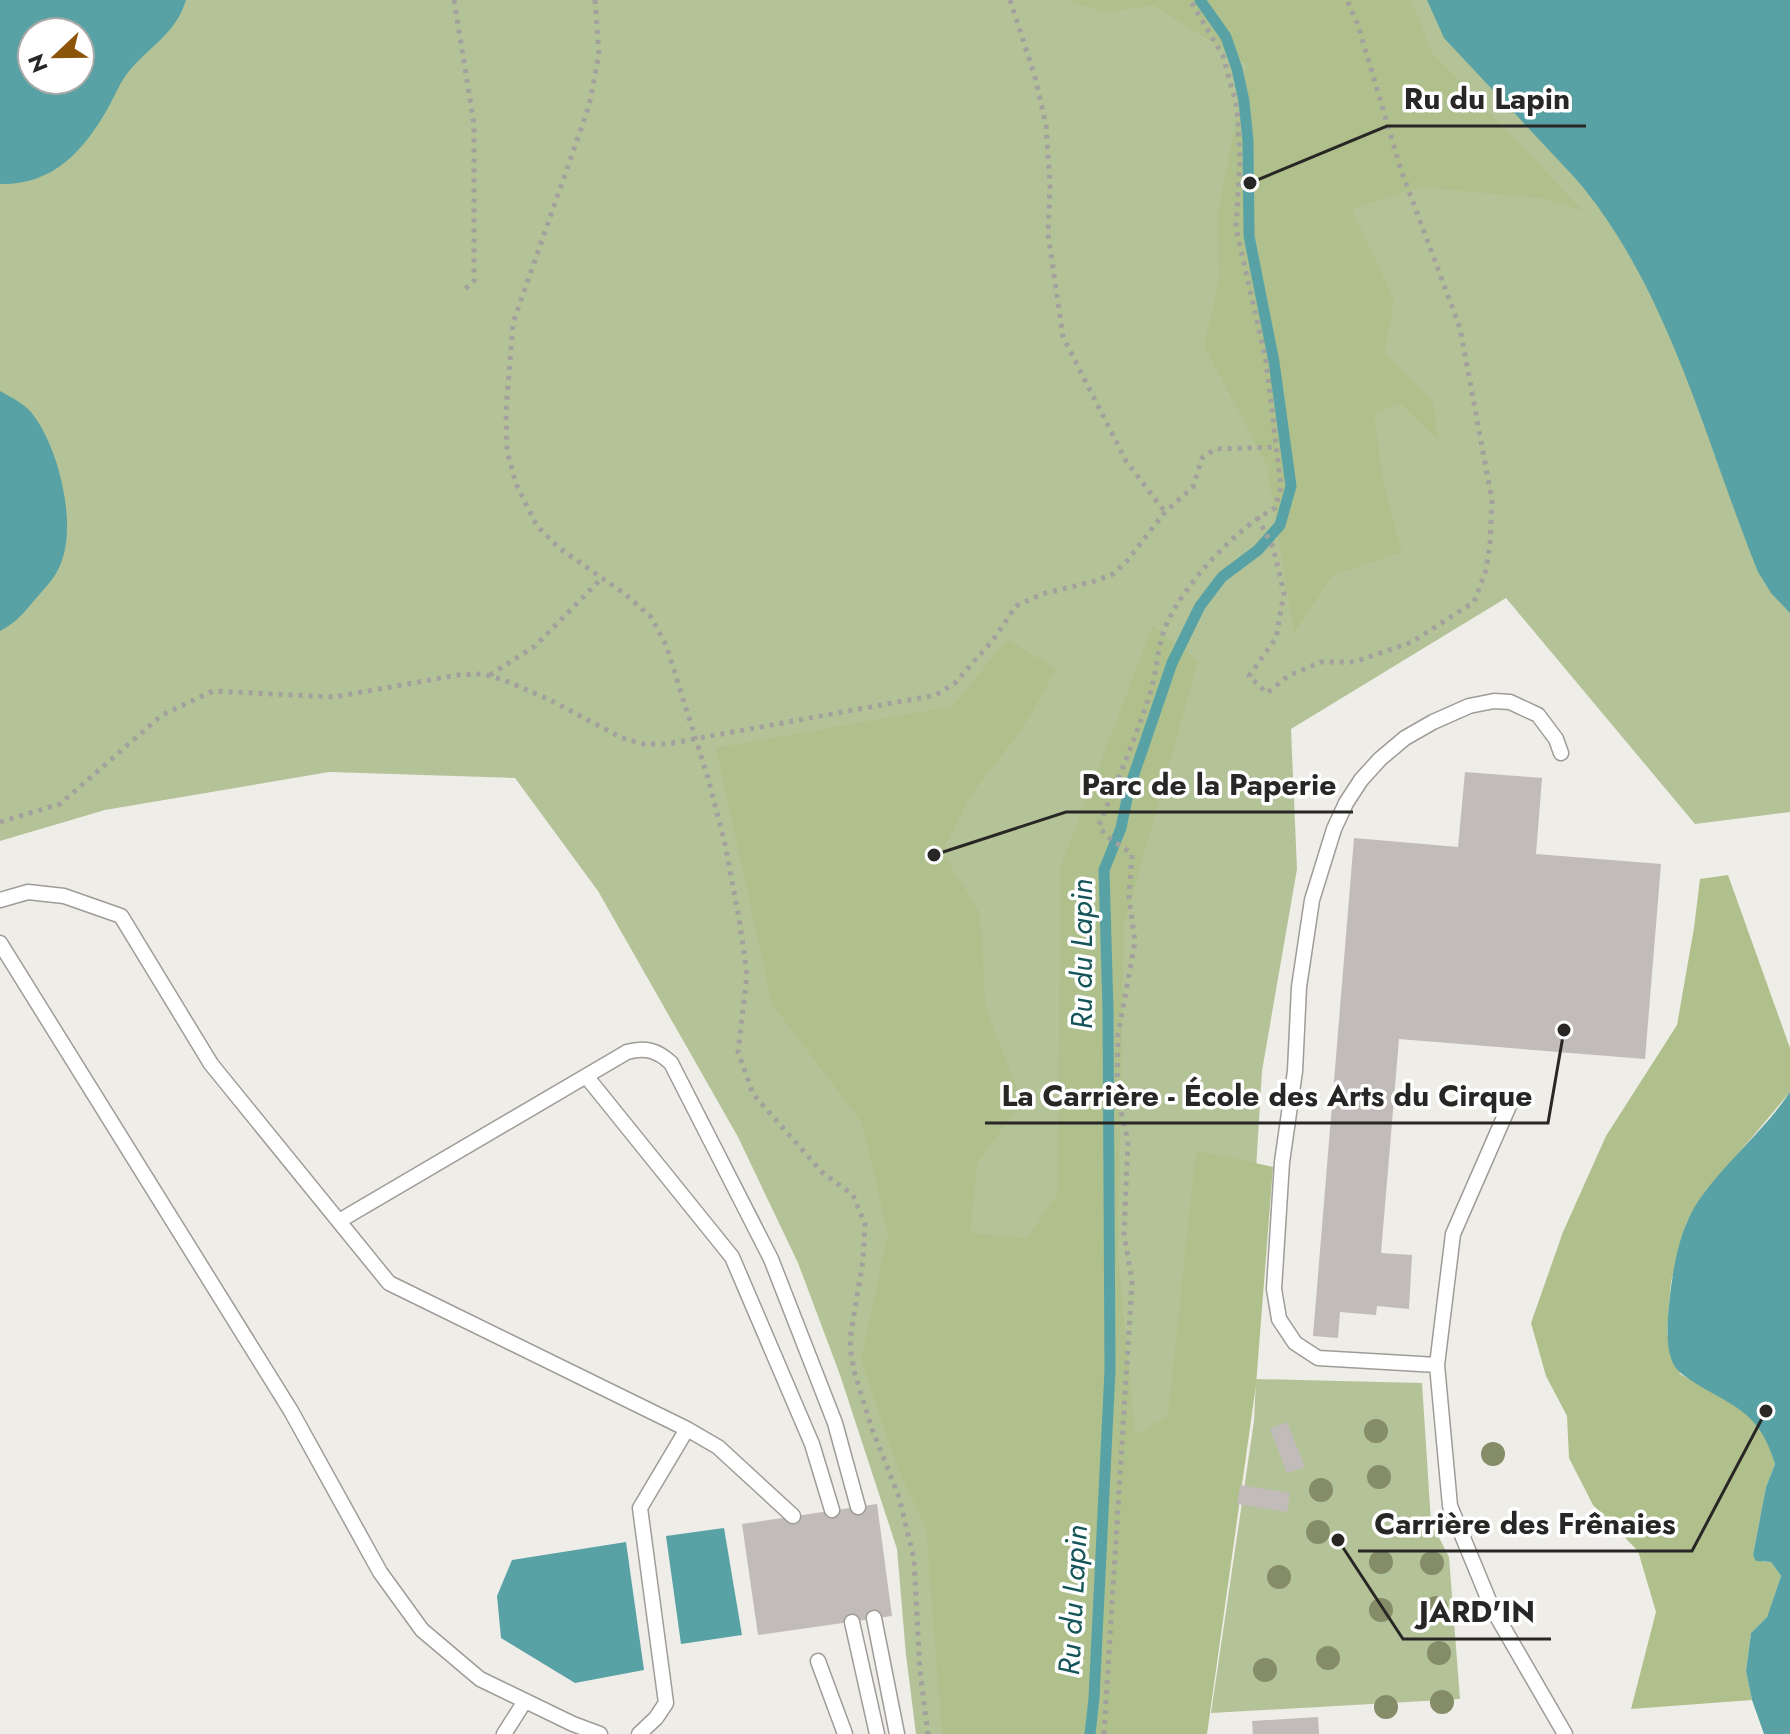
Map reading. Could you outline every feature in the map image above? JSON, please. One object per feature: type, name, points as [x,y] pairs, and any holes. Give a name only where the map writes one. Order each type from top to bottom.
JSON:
[{"type":"lane","points":[[1437,1365],[1318,1358],[1295,1343],[1279,1319],[1274,1289],[1282,1162],[1295,1071],[1299,987],[1312,900],[1334,829],[1346,803],[1380,759],[1405,738],[1469,706],[1494,701],[1510,702],[1538,715],[1556,739],[1561,753]]},
{"type":"lane","points":[[0,900],[28,892],[64,896],[121,916],[211,1064],[389,1283],[687,1429],[718,1447],[793,1516]]},
{"type":"lane","points":[[0,943],[291,1411],[380,1572],[422,1630],[480,1679],[578,1729],[600,1734]]},
{"type":"lane","points":[[339,1221],[627,1052],[650,1049],[671,1063],[771,1259],[835,1423],[858,1507]]},
{"type":"lane","points":[[586,1076],[732,1257],[812,1444],[832,1510]]},
{"type":"lane","points":[[1512,1099],[1453,1234],[1437,1365],[1450,1506],[1492,1608],[1565,1734]]},
{"type":"lane","points":[[639,1734],[666,1703],[640,1508],[687,1429]]},
{"type":"lane","points":[[874,1618],[897,1734]]},
{"type":"lane","points":[[852,1622],[877,1734]]},
{"type":"lane","points":[[818,1661],[845,1734]]},
{"type":"lane","points":[[504,1734],[525,1701]]},
{"type":"path","points":[[454,0],[474,124],[474,281],[464,290]]},
{"type":"path","points":[[595,0],[599,54],[589,106],[513,323],[507,451],[516,484],[537,526],[559,548],[625,594],[651,617],[666,645],[708,778],[739,918],[747,975],[738,1052],[753,1094],[822,1172],[853,1195],[865,1224],[863,1260],[850,1339],[851,1353],[872,1429],[899,1497],[914,1559],[918,1582],[920,1671],[928,1734]]},
{"type":"path","points":[[1010,0],[1035,77],[1046,125],[1050,186],[1048,234],[1063,337],[1126,461],[1165,512]]},
{"type":"path","points":[[1104,1734],[1132,1281],[1124,1234],[1128,1141],[1117,1096],[1118,1035],[1135,942],[1129,898],[1132,854],[1105,835],[1099,825],[1147,703],[1164,631],[1177,601],[1202,571],[1257,517],[1275,508],[1281,487],[1266,361],[1236,228],[1240,161],[1237,107],[1223,56],[1190,0]]},
{"type":"path","points":[[1257,517],[1273,547],[1284,593],[1276,638],[1249,676],[1267,693],[1288,676],[1321,662],[1354,662],[1412,642],[1474,602],[1486,570],[1492,500],[1460,328],[1401,170],[1358,25],[1347,0]]},
{"type":"path","points":[[0,822],[60,804],[162,715],[213,691],[334,697],[458,675],[489,675],[550,700],[622,738],[644,744],[667,744],[936,695],[955,683],[993,640],[1016,606],[1042,594],[1113,574],[1165,512],[1193,487],[1202,458],[1215,449],[1277,447]]},
{"type":"path","points":[[489,675],[535,646],[601,579]]},
{"type":"green space","points":[[0,0],[1790,0],[1790,812],[1695,824],[1506,598],[1291,729],[1297,869],[1262,1071],[1241,1417],[1198,1734],[916,1734],[897,1549],[840,1375],[798,1263],[738,1137],[598,891],[515,778],[329,772],[105,810],[0,841]]},
{"type":"green space","points":[[1067,0],[1411,0],[1432,52],[1583,211],[1541,198],[1420,187],[1352,209],[1394,300],[1385,352],[1433,402],[1438,439],[1400,404],[1374,413],[1383,481],[1402,552],[1333,575],[1294,633],[1267,466],[1204,345],[1219,282],[1218,211],[1247,64],[1153,5],[1104,13]]},
{"type":"green space","points":[[1153,625],[1198,661],[1124,926],[1118,1251],[1135,1434],[1168,1416],[1196,1150],[1273,1167],[1256,1385],[1207,1734],[942,1734],[926,1529],[895,1461],[861,1360],[888,1234],[862,1123],[772,1004],[716,748],[953,706],[1007,639],[1056,669],[1023,728],[971,795],[942,852],[980,913],[986,1009],[1022,1101],[977,1164],[970,1233],[1027,1238],[1058,1193],[1060,868]]},
{"type":"green space","points":[[1728,875],[1790,1048],[1790,1092],[1700,1199],[1687,1222],[1671,1282],[1667,1333],[1680,1374],[1745,1412],[1766,1437],[1775,1464],[1766,1487],[1753,1555],[1763,1562],[1771,1562],[1781,1576],[1767,1617],[1751,1633],[1746,1671],[1752,1700],[1631,1709],[1656,1612],[1638,1551],[1593,1505],[1569,1458],[1567,1416],[1546,1376],[1531,1323],[1563,1232],[1606,1136],[1677,1025],[1700,879]]},
{"type":"green space","points":[[1256,1379],[1422,1383],[1431,1522],[1449,1557],[1460,1699],[1211,1713],[1254,1421]]},
{"type":"water","points":[[0,0],[186,0],[168,32],[126,75],[98,124],[77,152],[51,172],[19,183],[0,184]]},
{"type":"water","points":[[1427,0],[1790,0],[1790,613],[1771,593],[1758,572],[1682,367],[1636,268],[1608,222],[1576,179],[1444,38]]},
{"type":"water","points":[[0,391],[27,408],[43,430],[63,487],[67,528],[65,547],[56,574],[21,615],[0,631]]},
{"type":"water","points":[[1790,1092],[1790,1734],[1764,1734],[1746,1671],[1751,1633],[1767,1617],[1781,1576],[1771,1562],[1756,1561],[1753,1555],[1766,1487],[1775,1464],[1768,1445],[1750,1418],[1677,1369],[1669,1348],[1668,1324],[1676,1256],[1691,1213],[1721,1172]]},
{"type":"water","points":[[724,1528],[742,1635],[681,1644],[666,1536]]},
{"type":"water","points":[[626,1542],[644,1670],[575,1683],[501,1638],[497,1596],[512,1560]]},
{"type":"building","points":[[1465,772],[1542,778],[1536,854],[1661,864],[1645,1059],[1399,1039],[1381,1253],[1412,1255],[1409,1309],[1377,1306],[1376,1315],[1340,1312],[1338,1338],[1313,1336],[1354,838],[1458,847]]},
{"type":"building","points":[[1287,1422],[1305,1467],[1287,1473],[1270,1429]]},
{"type":"building","points":[[1240,1485],[1290,1493],[1287,1512],[1237,1504]]},
{"type":"building","points":[[877,1504],[892,1616],[758,1635],[742,1524]]},
{"type":"building","points":[[1318,1717],[1319,1734],[1253,1734],[1252,1721]]},
{"type":"waterway","name":"Ru du Lapin","points":[[1090,1734],[1110,1370],[1104,870],[1121,828],[1129,789],[1172,663],[1200,606],[1222,577],[1258,550],[1280,525],[1291,486],[1274,362],[1249,236],[1248,141],[1244,101],[1226,37],[1200,0]]},
{"type":"place","name":"Ru du Lapin","points":[[1250,183]]},
{"type":"place","name":"Parc de la Paperie","points":[[934,855]]},
{"type":"place","name":"La Carrière - École des Arts du Cirque","points":[[1564,1030]]},
{"type":"place","name":"Carrière des Frênaies","points":[[1766,1411]]},
{"type":"place","name":"JARD'IN","points":[[1338,1540]]}]
